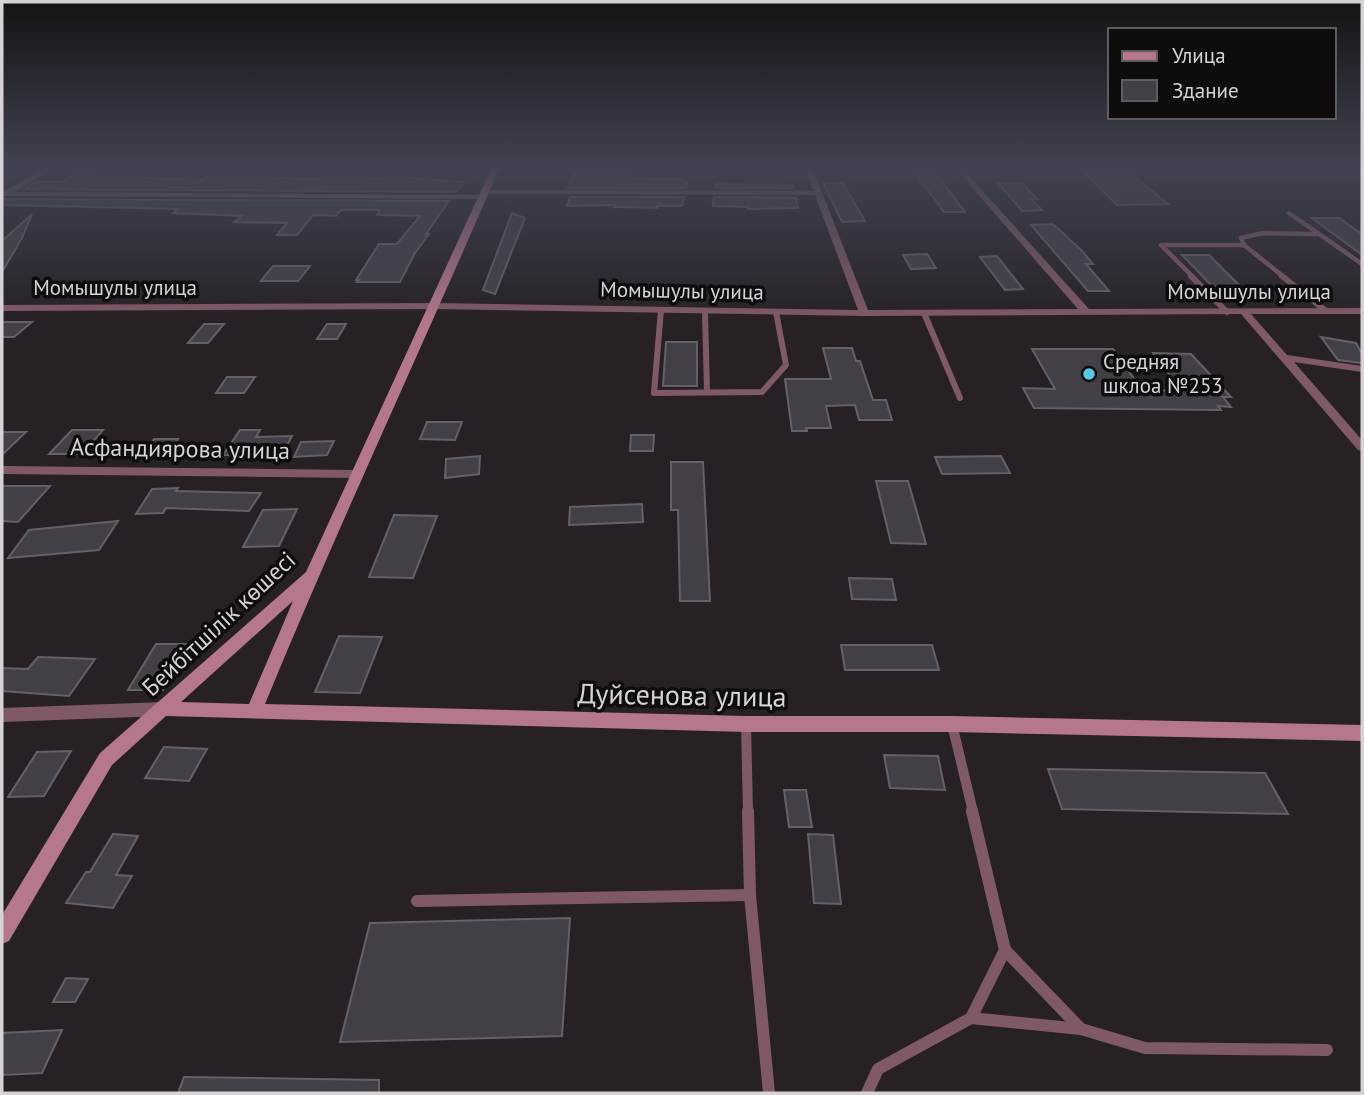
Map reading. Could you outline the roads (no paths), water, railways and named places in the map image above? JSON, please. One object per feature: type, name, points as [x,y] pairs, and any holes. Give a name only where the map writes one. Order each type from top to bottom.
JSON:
[{"type":"street","name":"Бейбітшілік көшесі","points":[[2,934],[106,759],[312,575],[472,220]]},
{"type":"street","points":[[828,220],[864,313]]},
{"type":"street","points":[[1004,220],[1086,312]]},
{"type":"street","name":"Момышулы улица","points":[[2,308],[435,306],[864,313],[1362,311]]},
{"type":"street","points":[[1244,312],[1362,447]]},
{"type":"street","points":[[1285,358],[1362,369]]},
{"type":"street","name":"Асфандиярова улица","points":[[2,470],[357,474]]},
{"type":"street","points":[[254,710],[312,575]]},
{"type":"street","name":"Дуйсенова улица","points":[[2,715],[163,709],[254,710],[746,723],[952,724],[1362,733]]},
{"type":"lane","points":[[1298,220],[1362,264]]},
{"type":"lane","points":[[1316,234],[1263,233],[1241,238],[1244,245],[1326,311]]},
{"type":"lane","points":[[1227,312],[1161,245],[1244,245]]},
{"type":"lane","points":[[661,310],[654,393],[762,391],[786,365],[776,312]]},
{"type":"lane","points":[[705,311],[707,392]]},
{"type":"lane","points":[[924,313],[960,398]]},
{"type":"lane","points":[[746,723],[750,895],[769,1093]]},
{"type":"lane","points":[[952,724],[1005,950],[1081,1028]]},
{"type":"lane","points":[[417,901],[750,895]]},
{"type":"lane","points":[[867,1093],[878,1069],[971,1017],[1005,950]]},
{"type":"lane","points":[[971,1017],[1081,1028],[1145,1048],[1327,1050]]},
{"type":"place","name":"Средняя шклоа №253","points":[[1089,374]]}]
